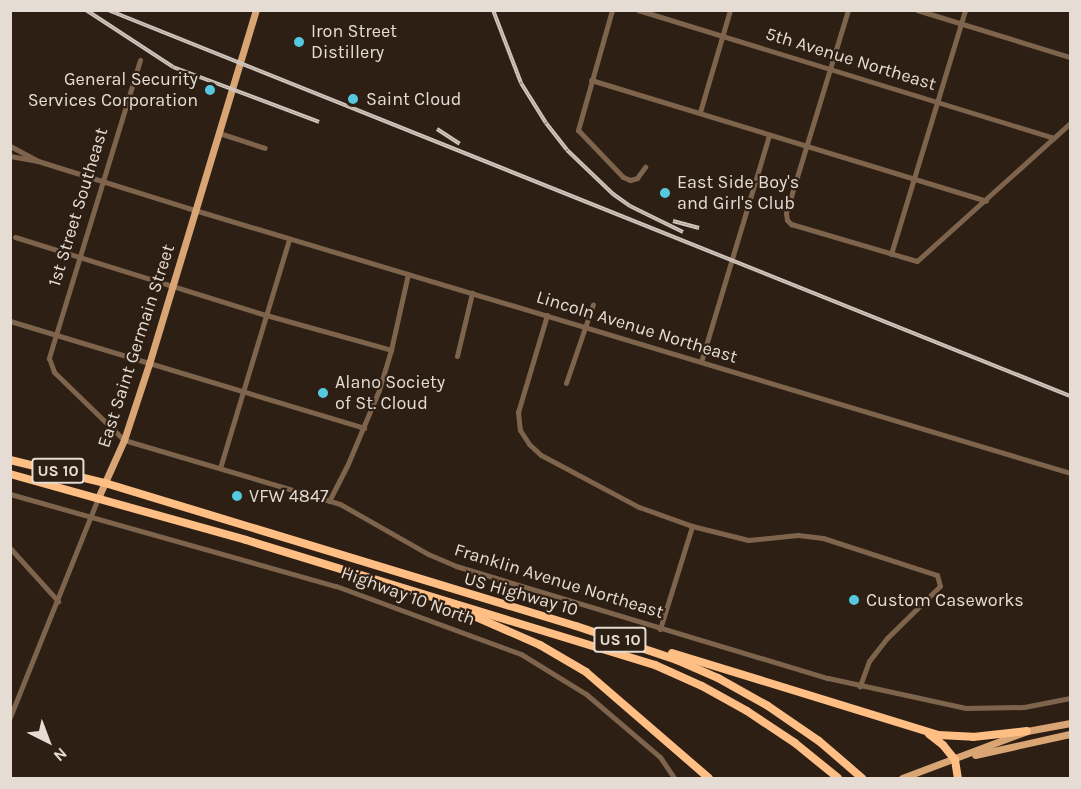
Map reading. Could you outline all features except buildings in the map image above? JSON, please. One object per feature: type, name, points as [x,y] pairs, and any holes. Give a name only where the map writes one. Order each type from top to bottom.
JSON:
[{"type":"highway","name":"US 10","points":[[10,460],[105,483]]},
{"type":"highway","name":"US 10","points":[[10,474],[594,645],[680,676],[726,699],[772,727],[838,778]]},
{"type":"highway","name":"US Highway 10","points":[[105,483],[614,638],[698,668],[744,692],[800,727],[862,778]]},
{"type":"highway","points":[[401,589],[491,622],[566,659],[608,690],[709,778]]},
{"type":"highway","points":[[614,638],[697,660],[938,735],[973,737],[1027,730]]},
{"type":"highway","points":[[919,728],[937,739],[955,760],[958,778]]},
{"type":"main road","name":"East Saint Germain Street","points":[[98,498],[124,440],[149,364],[256,10]]},
{"type":"main road","points":[[902,778],[955,760],[1027,730],[1071,723]]},
{"type":"main road","points":[[955,760],[1071,734]]},
{"type":"street","points":[[612,10],[578,124],[581,136],[623,177],[630,180],[637,178],[645,167]]},
{"type":"street","name":"5th Avenue Northeast","points":[[638,10],[1054,138]]},
{"type":"street","points":[[700,112],[730,10]]},
{"type":"street","points":[[848,10],[787,220],[917,261],[1071,123]]},
{"type":"street","points":[[917,10],[1070,56]]},
{"type":"street","points":[[891,254],[939,102],[965,10]]},
{"type":"street","name":"1st Street Southeast","points":[[124,440],[54,372],[50,364],[55,335],[140,60]]},
{"type":"street","points":[[591,80],[986,201]]},
{"type":"street","points":[[219,133],[265,148]]},
{"type":"street","points":[[701,362],[769,135]]},
{"type":"street","points":[[10,146],[38,161]]},
{"type":"street","points":[[10,156],[38,161]]},
{"type":"street","name":"Lincoln Avenue Northeast","points":[[38,161],[289,239],[1071,473]]},
{"type":"street","points":[[15,237],[79,259],[391,350]]},
{"type":"street","points":[[220,468],[289,239]]},
{"type":"street","points":[[329,501],[364,428],[391,350],[408,274]]},
{"type":"street","points":[[457,356],[472,293]]},
{"type":"street","points":[[566,383],[593,304]]},
{"type":"street","points":[[547,315],[518,412],[518,423],[525,438],[541,455],[639,507],[692,526],[748,540],[798,536],[822,538],[930,571],[940,581],[934,594],[887,638],[869,661],[860,686]]},
{"type":"street","points":[[10,321],[364,428]]},
{"type":"street","name":"Franklin Avenue Northeast","points":[[124,440],[352,509],[428,554],[456,566],[660,629],[860,686],[966,708],[1024,707],[1071,698]]},
{"type":"street","name":"Highway 10 North","points":[[10,494],[336,586],[521,654],[585,694],[660,758],[674,778]]},
{"type":"street","name":"East Saint Germain Street","points":[[10,717],[98,498]]},
{"type":"street","points":[[660,629],[692,526]]},
{"type":"street","points":[[10,548],[58,601]]},
{"type":"railway","points":[[86,10],[173,67],[319,122]]},
{"type":"railway","points":[[108,10],[1070,396]]},
{"type":"railway","points":[[493,10],[521,83],[546,123],[567,150],[613,194],[630,206],[683,232]]},
{"type":"railway","points":[[437,129],[460,144]]},
{"type":"railway","points":[[673,221],[699,228]]},
{"type":"place","name":"Iron Street Distillery","points":[[299,42]]},
{"type":"place","name":"General Security Services Corporation","points":[[210,90]]},
{"type":"place","name":"Saint Cloud","points":[[353,99]]},
{"type":"place","name":"East Side Boy's and Girl's Club","points":[[665,193]]},
{"type":"place","name":"Alano Society of St. Cloud","points":[[323,393]]},
{"type":"place","name":"VFW 4847","points":[[237,496]]},
{"type":"place","name":"Custom Caseworks","points":[[854,600]]}]
